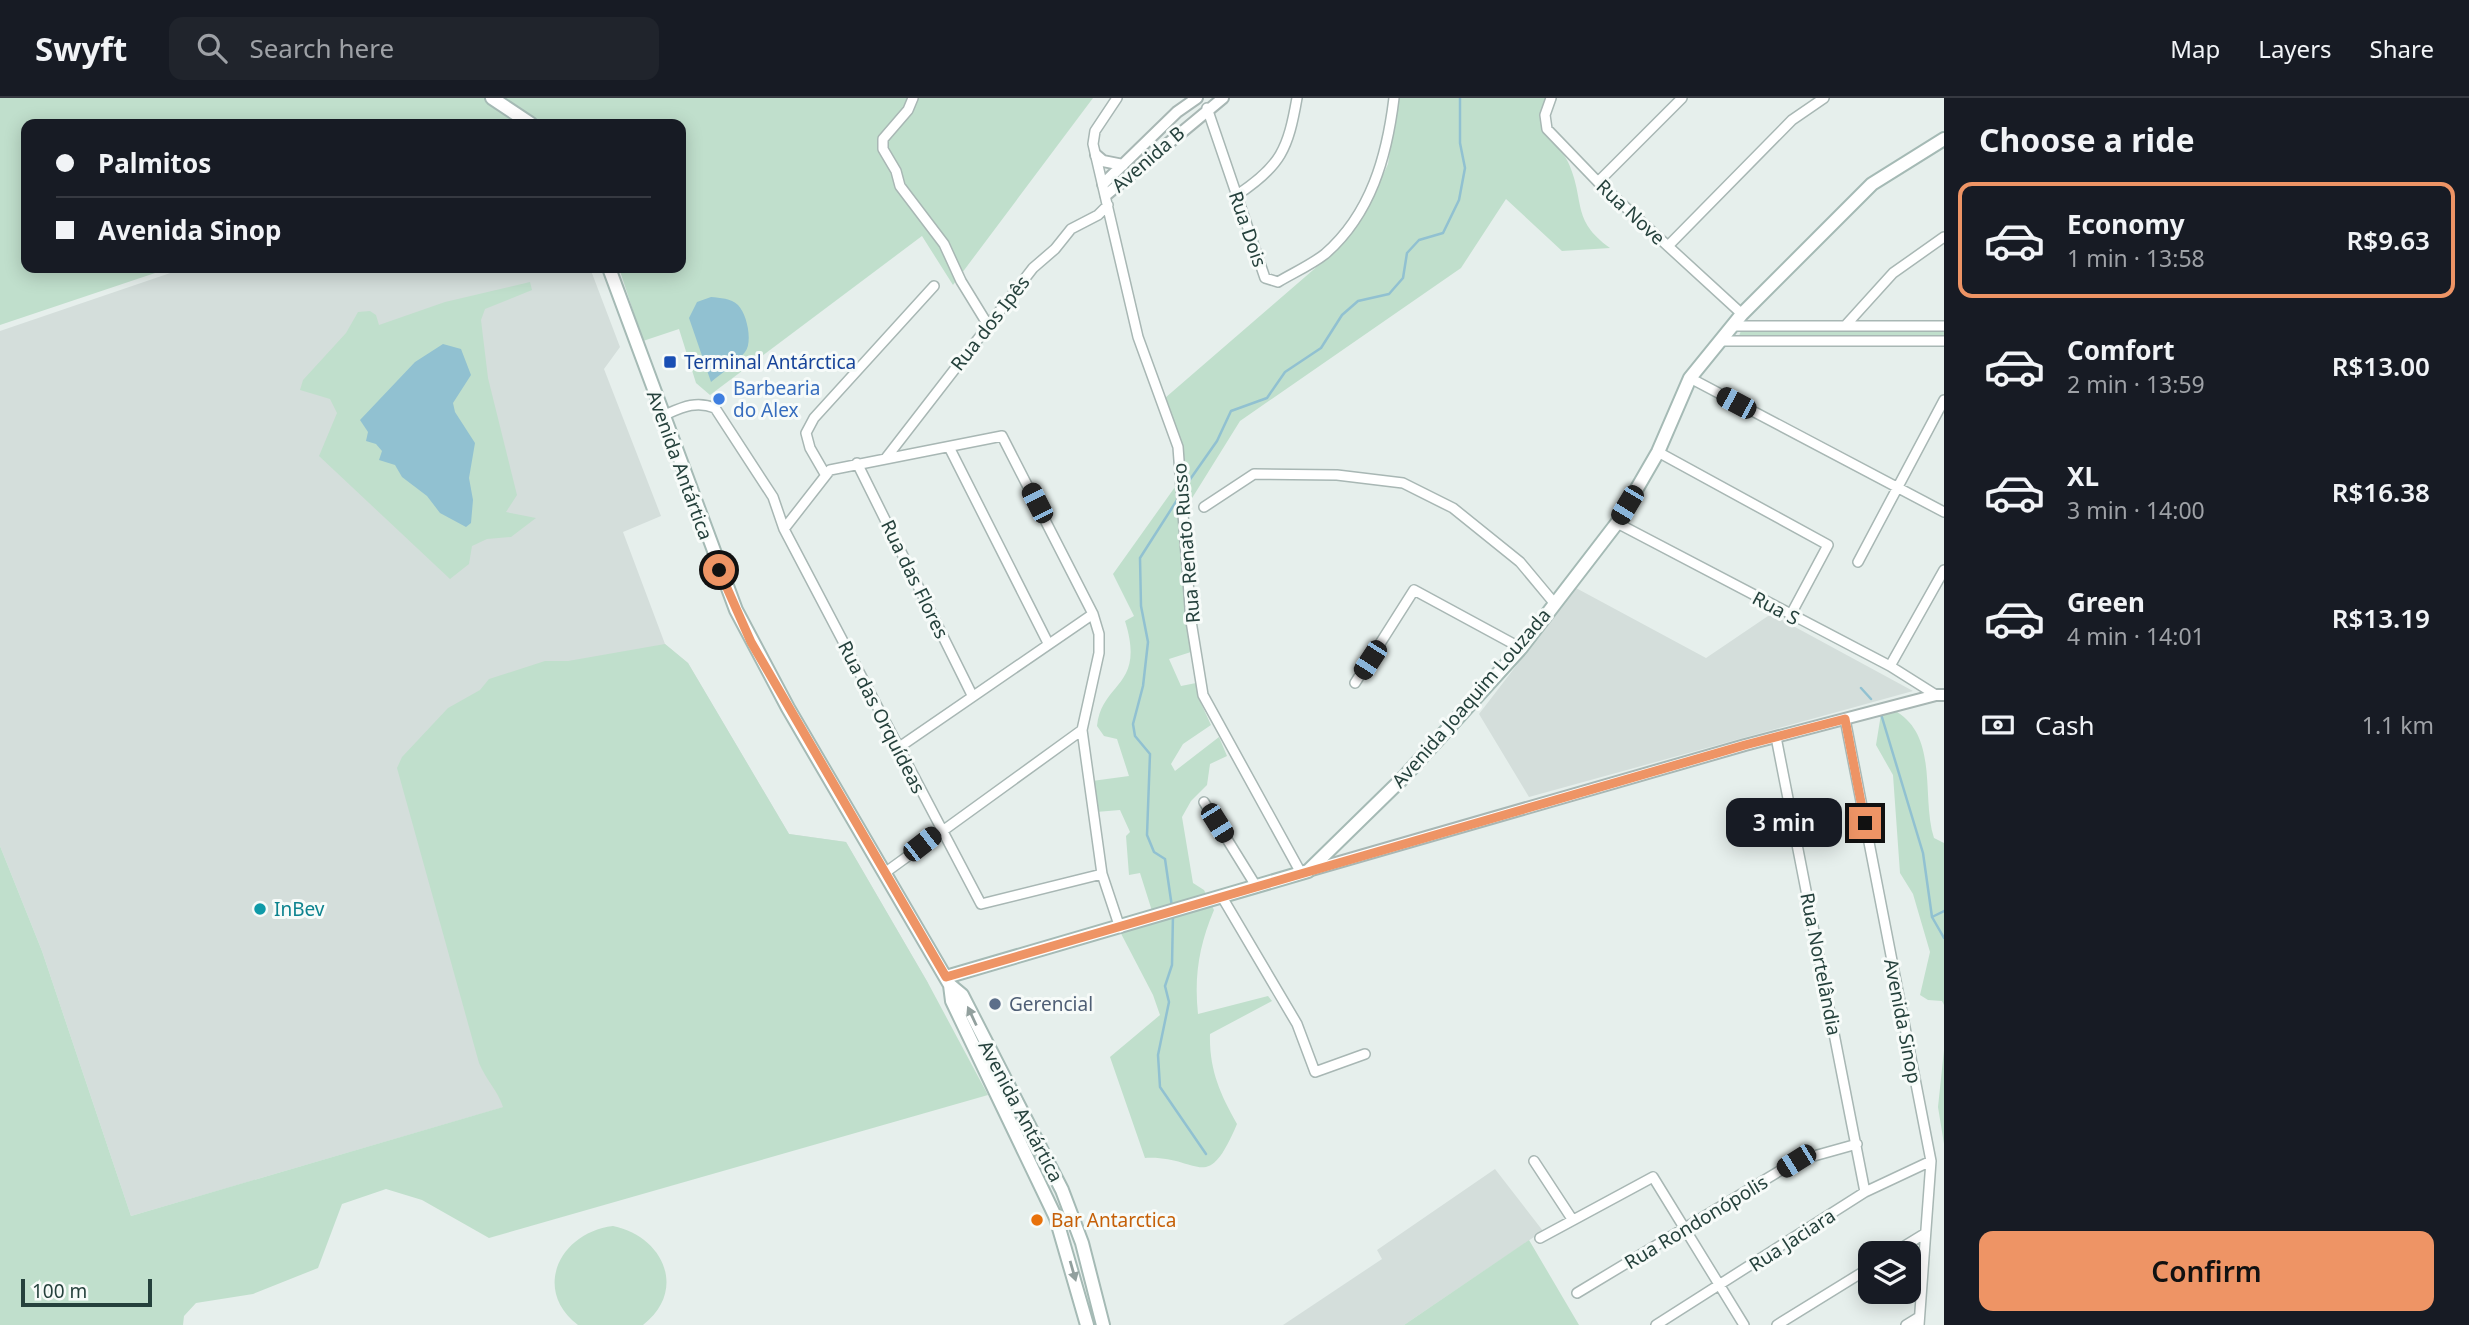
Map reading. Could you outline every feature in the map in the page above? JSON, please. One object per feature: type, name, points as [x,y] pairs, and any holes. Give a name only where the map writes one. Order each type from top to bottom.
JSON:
[{"type":"main road","points":[[492,98],[524,119]]},
{"type":"main road","name":"Avenida Joaquim Louzada","points":[[1305,872],[1404,777],[1521,648],[1616,523],[1657,452],[1690,378],[1742,314],[1872,184],[1944,139]]},
{"type":"main road","name":"Avenida Antártica","points":[[611,273],[662,416],[741,621],[948,981],[962,995],[1049,1164],[1080,1237],[1103,1325]]},
{"type":"main road","points":[[948,981],[1305,872]]},
{"type":"main road","name":"Avenida Antártica","points":[[948,981],[952,1001],[1045,1194],[1066,1245],[1087,1325]]},
{"type":"main road","points":[[1045,1194],[1067,1225],[1080,1237]]},
{"type":"street","points":[[913,98],[908,110],[883,139],[883,149],[896,171],[900,186],[944,244],[961,281],[988,325]]},
{"type":"street","points":[[1117,98],[1093,137],[1096,155],[1103,161],[1123,165]]},
{"type":"street","name":"Avenida B","points":[[1106,194],[1123,165],[1177,112],[1197,98]]},
{"type":"street","name":"Avenida B","points":[[1106,194],[1207,108],[1223,98]]},
{"type":"street","points":[[1237,195],[1263,178],[1279,161],[1290,136],[1297,98]]},
{"type":"street","name":"Rua Dois","points":[[1207,108],[1265,278],[1278,282],[1325,254],[1359,213],[1381,169],[1394,98]]},
{"type":"street","name":"Rua Nove","points":[[1551,98],[1545,115],[1547,129],[1598,182],[1742,314]]},
{"type":"street","points":[[1598,182],[1682,98]]},
{"type":"street","points":[[1668,246],[1791,120],[1824,98]]},
{"type":"street","name":"Rua Renato Russo","points":[[1096,155],[1138,337],[1178,447],[1191,621],[1203,695],[1305,872]]},
{"type":"street","name":"Rua dos Ipês","points":[[886,458],[1032,268],[1055,249],[1066,233],[1098,215],[1106,194]]},
{"type":"street","points":[[1845,326],[1893,273],[1944,237]]},
{"type":"street","points":[[825,474],[810,448],[806,433],[814,418],[934,286]]},
{"type":"street","points":[[1732,326],[1944,326]]},
{"type":"street","points":[[1722,341],[1944,341]]},
{"type":"street","points":[[1690,378],[1944,512]]},
{"type":"street","points":[[1858,562],[1944,400]]},
{"type":"street","name":"Rua das Orquídeas","points":[[662,416],[691,404],[704,404],[715,408],[773,497],[784,529],[981,904],[1102,874]]},
{"type":"street","points":[[784,529],[825,474],[857,463],[1002,436],[1093,614],[1099,634],[1099,653],[1082,730],[1102,874],[1120,928]]},
{"type":"street","points":[[949,447],[1048,643]]},
{"type":"street","points":[[1657,452],[1828,545],[1790,616]]},
{"type":"street","name":"Rua das Flores","points":[[857,463],[972,695]]},
{"type":"street","points":[[1204,506],[1254,474],[1337,475],[1403,483],[1453,508],[1520,562],[1555,604]]},
{"type":"street","name":"Rua S","points":[[1616,523],[1942,695]]},
{"type":"street","points":[[1890,666],[1944,570]]},
{"type":"street","points":[[1355,683],[1414,590],[1521,648]]},
{"type":"street","points":[[898,748],[1093,614]]},
{"type":"street","points":[[1305,872],[1776,737],[1942,695]]},
{"type":"street","name":"Avenida Sinop","points":[[1845,719],[1931,1161],[1919,1321]]},
{"type":"street","points":[[886,872],[940,830],[1082,730]]},
{"type":"street","name":"Rua Nortelândia","points":[[1776,737],[1865,1192]]},
{"type":"street","points":[[1204,802],[1256,886]]},
{"type":"street","points":[[1223,897],[1297,1024],[1315,1072],[1365,1054]]},
{"type":"street","name":"Rua Rondonópolis","points":[[1577,1293],[1796,1161],[1857,1144]]},
{"type":"street","points":[[1534,1161],[1572,1219]]},
{"type":"street","name":"Rua Jaciara","points":[[1656,1325],[1865,1192],[1931,1161]]},
{"type":"street","points":[[1540,1238],[1653,1177],[1744,1325]]},
{"type":"street","points":[[1913,1241],[1924,1234]]},
{"type":"street","points":[[1777,1325],[1858,1275]]},
{"type":"street","points":[[1906,1325],[1919,1321]]},
{"type":"shaded area","points":[[170,273],[592,273],[620,347],[604,369],[661,516],[623,532],[665,644],[688,663],[789,834],[846,842],[928,983],[131,1216],[42,951],[0,846],[0,331]]},
{"type":"shaded area","points":[[1576,588],[1706,658],[1771,614],[1913,691],[1529,797],[1479,714]]},
{"type":"shaded area","points":[[1495,1169],[1543,1231],[1404,1325],[1283,1325],[1382,1259],[1377,1250]]},
{"type":"green space","points":[[0,98],[1093,98],[953,285],[922,236],[710,395],[696,383],[679,329],[643,341],[621,273],[686,273],[686,119],[21,119],[21,273],[155,273],[0,325]]},
{"type":"green space","points":[[1398,98],[1545,98],[1541,127],[1568,162],[1589,228],[1610,248],[1562,251],[1506,199],[1461,268],[1240,421],[1189,503],[1183,450],[1165,398],[1342,245],[1369,205],[1388,164]]},
{"type":"green space","points":[[530,282],[532,290],[485,309],[481,320],[488,378],[517,495],[506,512],[536,518],[511,537],[487,539],[472,546],[469,564],[450,579],[319,456],[337,413],[330,399],[300,390],[303,380],[346,333],[358,312],[370,311],[376,315],[379,325],[445,302]]},
{"type":"green space","points":[[1742,328],[1944,328],[1944,339],[1739,336]]},
{"type":"green space","points":[[1175,487],[1191,652],[1169,659],[1181,686],[1196,683],[1199,699],[1211,725],[1183,744],[1171,764],[1175,771],[1219,737],[1227,756],[1210,764],[1207,785],[1191,801],[1182,817],[1193,883],[1204,890],[1214,910],[1199,961],[1198,1014],[1268,996],[1272,1001],[1210,1034],[1211,1059],[1217,1081],[1237,1124],[1217,1160],[1209,1166],[1200,1167],[1145,1158],[1110,1057],[1160,1015],[1153,995],[1115,922],[1152,911],[1140,873],[1129,875],[1126,836],[1130,832],[1120,810],[1096,812],[1092,781],[1129,776],[1117,739],[1104,736],[1097,726],[1100,711],[1127,672],[1130,659],[1125,621],[1134,616],[1113,574]]},
{"type":"green space","points":[[665,644],[688,663],[789,834],[846,842],[928,983],[988,1095],[489,1238],[422,1200],[386,1189],[342,1204],[318,1268],[253,1294],[196,1303],[184,1316],[183,1325],[0,1325],[0,846],[42,951],[131,1216],[503,1107],[479,1063],[397,768],[402,757],[448,708],[480,690],[489,679],[545,661],[568,661]]},
{"type":"green space","points":[[1897,712],[1910,723],[1919,737],[1924,753],[1930,822],[1934,838],[1944,843],[1944,1005],[1942,1001],[1928,1000],[1920,995],[1930,952],[1913,894],[1900,873],[1893,775],[1876,745],[1881,714]]},
{"type":"green space","points":[[1944,1050],[1944,1144],[1938,1107]]},
{"type":"green space","points":[[613,1226],[645,1241],[656,1252],[664,1266],[664,1296],[657,1311],[643,1325],[578,1325],[564,1311],[556,1295],[558,1264],[567,1250],[579,1239],[595,1230]]},
{"type":"green space","points":[[1529,1240],[1579,1325],[1404,1325]]},
{"type":"water","points":[[711,297],[729,300],[738,305],[748,328],[749,342],[745,352],[734,364],[711,382],[689,318],[697,302]]},
{"type":"water","points":[[443,344],[461,349],[471,375],[453,403],[455,412],[475,443],[469,478],[473,500],[471,523],[466,527],[440,513],[427,496],[402,477],[395,465],[379,460],[382,451],[376,444],[366,441],[368,432],[360,420],[415,362]]},
{"type":"waterway","points":[[1184,488],[1217,441],[1231,411],[1267,398],[1285,372],[1321,348],[1342,315],[1358,301],[1389,294],[1403,278],[1407,253],[1419,240],[1443,233],[1459,200],[1465,168],[1460,143],[1460,98]]},
{"type":"waterway","points":[[1172,907],[1165,859],[1154,852],[1147,835],[1150,754],[1135,736],[1133,724],[1143,686],[1148,642],[1141,606],[1140,558],[1179,497]]},
{"type":"waterway","points":[[1861,688],[1871,699]]},
{"type":"waterway","points":[[1881,714],[1923,853],[1932,917],[1944,938]]},
{"type":"waterway","points":[[1932,917],[1944,911]]},
{"type":"waterway","points":[[1173,914],[1172,965],[1165,986],[1169,1002],[1158,1055],[1160,1087],[1206,1154]]},
{"type":"place","name":"Terminal Antárctica","points":[[670,362]]},
{"type":"place","name":"Barbearia do Alex","points":[[719,399]]},
{"type":"place","name":"InBev","points":[[260,909]]},
{"type":"place","name":"Gerencial","points":[[995,1004]]},
{"type":"place","name":"Bar Antarctica","points":[[1037,1220]]},
{"type":"route","points":[[719,570],[751,642],[946,977],[1745,745],[1845,719],[1865,823]]}]
